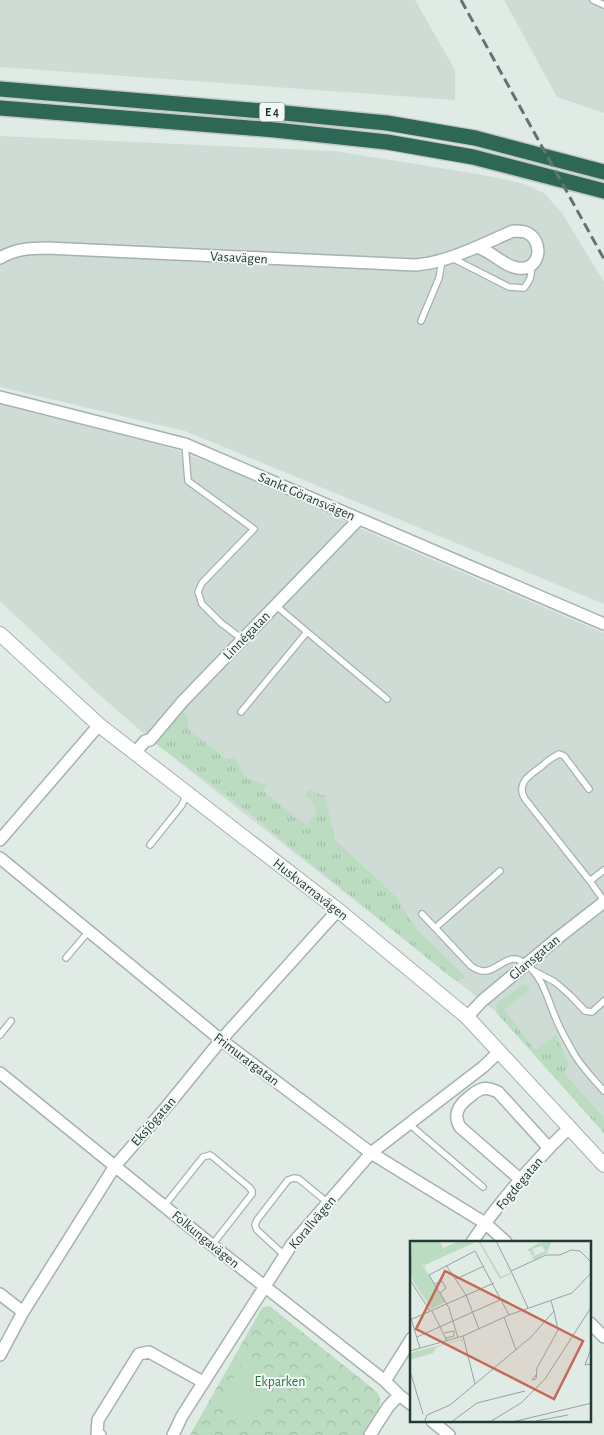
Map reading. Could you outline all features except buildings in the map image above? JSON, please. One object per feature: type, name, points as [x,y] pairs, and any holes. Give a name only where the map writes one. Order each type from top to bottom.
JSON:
[{"type":"highway","name":"E 4","points":[[0,89],[387,123],[475,138],[604,172]]},
{"type":"highway","name":"E 4","points":[[0,108],[275,130],[387,142],[473,157],[604,192]]},
{"type":"street","name":"Vasavägen","points":[[1,254],[28,248],[47,248],[415,265],[446,259],[513,231],[524,232],[532,236],[538,245],[537,259],[530,266]]},
{"type":"street","points":[[477,247],[486,250],[509,266],[521,269],[530,266]]},
{"type":"street","name":"Sankt Göransvägen","points":[[0,397],[185,444],[604,624]]},
{"type":"street","name":"Linnégatan","points":[[135,753],[145,741],[150,740],[182,701],[359,519]]},
{"type":"street","name":"Huskvarnavägen","points":[[0,634],[99,725],[338,910],[467,1017],[604,1165]]},
{"type":"street","points":[[0,840],[99,725]]},
{"type":"street","name":"Frimurargatan","points":[[0,858],[221,1040],[371,1152],[485,1223],[505,1241]]},
{"type":"street","name":"Glansgatan","points":[[467,1017],[482,1000],[530,968],[604,901]]},
{"type":"street","name":"Eksjögatan","points":[[0,1356],[22,1312],[115,1166],[221,1040],[338,910]]},
{"type":"street","name":"Korallvägen","points":[[173,1435],[182,1416],[284,1255],[327,1202],[371,1152],[500,1052]]},
{"type":"street","name":"Folkungavägen","points":[[0,1073],[212,1245],[385,1381],[410,1403]]},
{"type":"street","points":[[521,1180],[456,1121],[458,1108],[464,1101],[483,1088],[498,1092],[549,1148]]},
{"type":"street","name":"Fogdegatan","points":[[473,1241],[485,1223],[521,1180],[549,1148],[570,1128]]},
{"type":"street","points":[[0,1294],[22,1312]]},
{"type":"street","points":[[592,1325],[604,1337]]},
{"type":"street","points":[[385,1381],[410,1341]]},
{"type":"street","points":[[100,1435],[97,1433],[98,1420],[140,1354],[149,1352],[203,1382]]},
{"type":"street","points":[[370,1435],[388,1407],[399,1395]]},
{"type":"street","points":[[433,1422],[449,1435]]},
{"type":"lane","points":[[592,0],[604,5]]},
{"type":"lane","points":[[421,321],[440,278],[446,259],[509,287],[524,288],[532,274],[530,266]]},
{"type":"lane","points":[[185,444],[188,481],[254,529],[202,583],[198,592],[202,604],[242,639]]},
{"type":"lane","points":[[275,606],[387,699]]},
{"type":"lane","points":[[241,712],[307,632]]},
{"type":"lane","points":[[589,789],[564,756],[559,754],[526,778],[522,785],[525,799],[604,901]]},
{"type":"lane","points":[[150,845],[182,805],[187,793]]},
{"type":"lane","points":[[590,881],[604,870]]},
{"type":"lane","points":[[435,928],[500,871]]},
{"type":"lane","points":[[422,914],[477,971],[490,971],[509,959],[515,958],[554,982],[572,996],[585,1011],[592,1012],[604,1001]]},
{"type":"lane","points":[[66,958],[89,931]]},
{"type":"lane","points":[[530,968],[546,993],[554,1016],[580,1064],[604,1091]]},
{"type":"lane","points":[[0,1035],[11,1021]]},
{"type":"lane","points":[[409,1124],[483,1187]]},
{"type":"lane","points":[[164,1206],[203,1157],[210,1155],[252,1191],[252,1194],[212,1245]]},
{"type":"lane","points":[[284,1255],[257,1230],[255,1225],[288,1180],[299,1179],[327,1202]]},
{"type":"shaded area","points":[[0,0],[415,0],[455,70],[455,100],[0,67]]},
{"type":"shaded area","points":[[504,0],[604,0],[604,113],[557,97]]},
{"type":"shaded area","points":[[0,136],[334,151],[478,174],[522,183],[544,193],[562,213],[604,282],[604,604],[185,431],[0,387]]},
{"type":"shaded area","points":[[0,404],[171,448],[234,472],[604,633],[604,1133],[496,1012],[155,743],[96,692],[0,601]]},
{"type":"green space","points":[[183,713],[187,716],[189,730],[225,758],[232,759],[235,757],[246,777],[267,785],[263,791],[306,825],[317,813],[312,802],[305,795],[309,790],[325,795],[335,840],[395,896],[417,930],[466,977],[458,981],[453,979],[243,808],[155,743]]},
{"type":"green space","points":[[524,984],[530,990],[504,1009],[535,1050],[556,1035],[569,1064],[564,1073],[604,1118],[604,1133],[496,1012],[497,1003]]},
{"type":"green space","name":"Ekparken","points":[[271,1307],[377,1392],[380,1398],[379,1409],[374,1420],[363,1435],[190,1435],[262,1308]]},
{"type":"green space","points":[[245,1360],[275,1380],[245,1425],[216,1405]]},
{"type":"railway","points":[[461,0],[604,259]]}]
